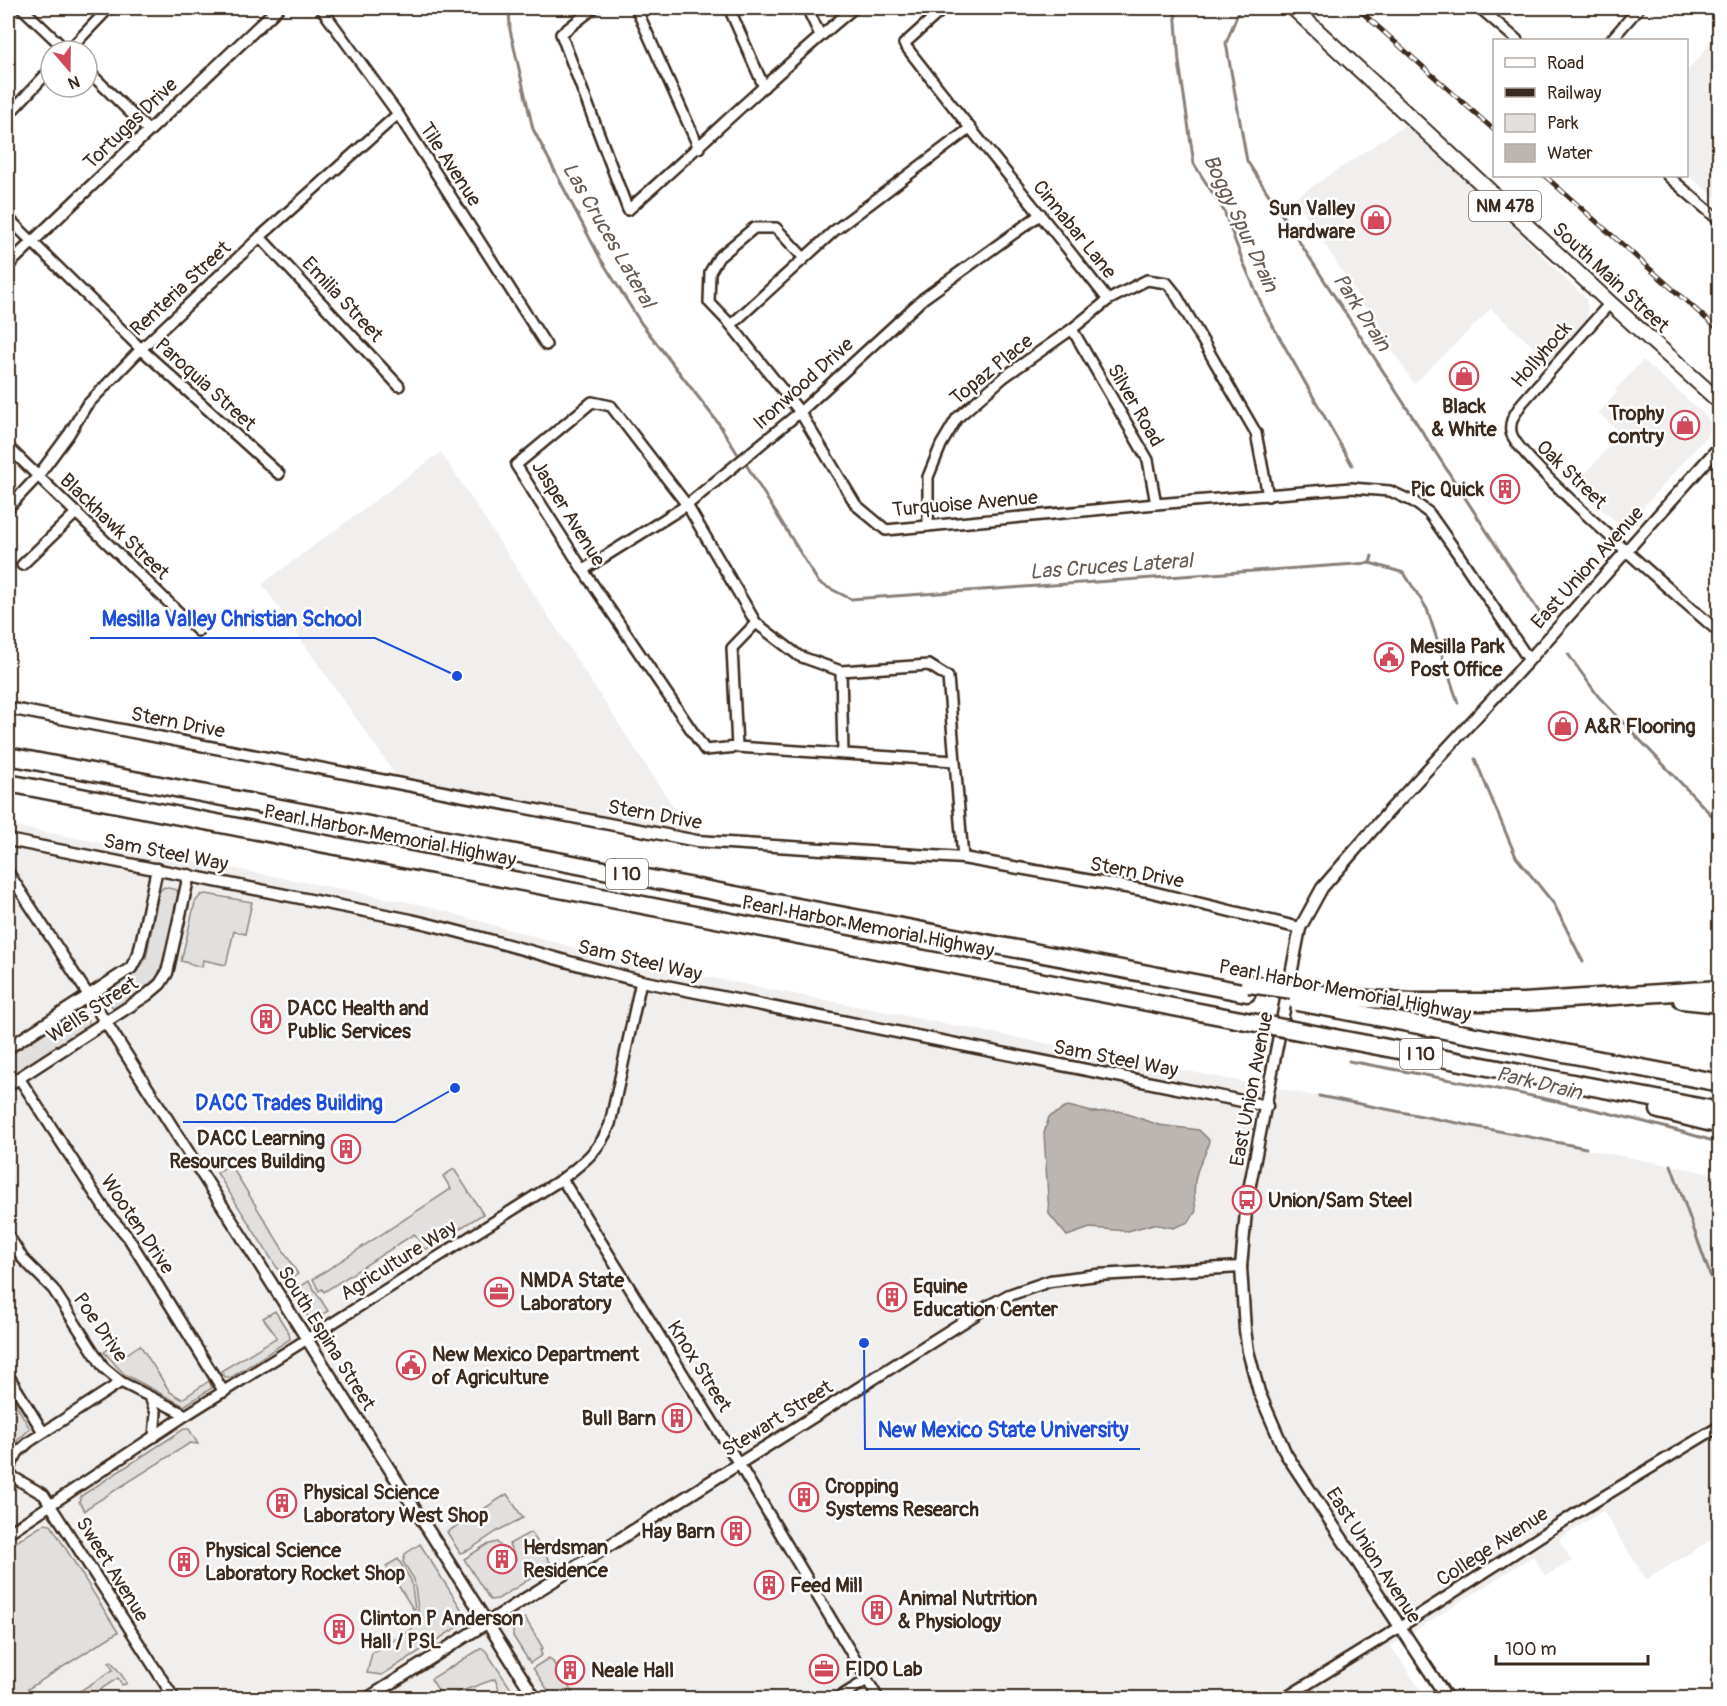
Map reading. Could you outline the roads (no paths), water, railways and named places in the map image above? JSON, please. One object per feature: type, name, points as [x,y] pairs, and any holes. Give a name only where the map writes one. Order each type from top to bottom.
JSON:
[{"type":"highway","name":"Pearl Harbor Memorial Highway","points":[[8,756],[994,944],[1341,1004],[1719,1083]]},
{"type":"highway","name":"Pearl Harbor Memorial Highway","points":[[8,783],[1719,1111]]},
{"type":"highway","points":[[1570,1000],[1719,989]]},
{"type":"highway","points":[[1341,1004],[1570,1000],[1682,1000],[1719,1004]]},
{"type":"highway","points":[[1507,1070],[1719,1125]]},
{"type":"main road","name":"South Main Street","points":[[1293,8],[1719,402]]},
{"type":"street","points":[[22,8],[55,39]]},
{"type":"street","points":[[79,39],[109,8]]},
{"type":"street","name":"Tortugas Drive","points":[[8,265],[278,8]]},
{"type":"street","name":"Tile Avenue","points":[[321,8],[398,114],[546,345]]},
{"type":"street","points":[[594,8],[561,34],[628,210],[699,148],[820,35],[854,8]]},
{"type":"street","points":[[636,8],[699,148]]},
{"type":"street","points":[[729,8],[764,87]]},
{"type":"street","points":[[807,8],[820,35]]},
{"type":"street","name":"Cinnabar Lane","points":[[944,8],[904,44],[969,129],[1041,214],[1108,300],[1147,280],[1167,283],[1256,433],[1268,496]]},
{"type":"street","points":[[1480,8],[1516,39]]},
{"type":"street","points":[[1612,39],[1639,8]]},
{"type":"street","points":[[8,115],[39,82]]},
{"type":"street","points":[[99,82],[148,130]]},
{"type":"street","name":"Renteria Street","points":[[8,508],[38,476],[69,434],[86,406],[141,349],[398,114]]},
{"type":"street","points":[[730,325],[858,212],[969,129]]},
{"type":"street","points":[[1669,177],[1719,221]]},
{"type":"street","name":"Ironwood Drive","points":[[583,570],[687,505],[800,412],[924,298],[1041,214]]},
{"type":"street","name":"Paroquia Street","points":[[8,218],[141,349],[279,474]]},
{"type":"street","name":"Turquoise Avenue","points":[[804,258],[776,228],[766,226],[754,228],[719,257],[710,272],[709,302],[800,412],[856,505],[886,530],[1156,504],[1362,488],[1390,491],[1414,502],[1429,513],[1529,660]]},
{"type":"street","name":"Emilia Street","points":[[261,237],[399,386]]},
{"type":"street","name":"Topaz Place","points":[[928,526],[928,477],[940,445],[957,418],[1004,378],[1108,300]]},
{"type":"street","name":"Hollyhock","points":[[1511,434],[1511,420],[1522,403],[1610,303]]},
{"type":"street","name":"Silver Road","points":[[1072,329],[1148,460],[1156,504]]},
{"type":"street","name":"Jasper Avenue","points":[[955,761],[737,747],[705,750],[583,570],[516,465],[592,402],[611,406],[687,505],[756,623],[799,656],[841,671],[929,664],[948,677],[955,761],[963,858]]},
{"type":"street","name":"Oak Street","points":[[1511,434],[1529,460],[1719,633]]},
{"type":"street","name":"East Union Avenue","points":[[1447,1698],[1286,1454],[1267,1413],[1248,1351],[1241,1267],[1247,1200],[1300,928],[1322,888],[1719,446]]},
{"type":"street","name":"Blackhawk Street","points":[[8,447],[198,632]]},
{"type":"street","points":[[22,565],[76,513]]},
{"type":"street","points":[[737,747],[732,648],[756,623]]},
{"type":"street","points":[[841,671],[843,753]]},
{"type":"street","name":"Stern Drive","points":[[8,708],[697,842],[963,858],[1148,891],[1300,928]]},
{"type":"street","name":"Sam Steel Way","points":[[8,840],[327,902],[457,930],[641,981],[1267,1106]]},
{"type":"street","name":"Wells Street","points":[[8,1048],[122,975],[136,961],[157,869]]},
{"type":"street","points":[[8,872],[89,996]]},
{"type":"street","name":"Wells Street","points":[[8,1085],[147,995],[163,979],[189,875]]},
{"type":"street","name":"Agriculture Way","points":[[8,1533],[186,1415],[562,1179],[592,1155],[606,1133],[612,1116],[641,981]]},
{"type":"street","name":"South Espina Street","points":[[89,996],[535,1698]]},
{"type":"street","name":"Wooten Drive","points":[[19,1078],[108,1214],[128,1238],[224,1392]]},
{"type":"street","name":"Knox Street","points":[[562,1179],[739,1464],[878,1698]]},
{"type":"street","name":"Poe Drive","points":[[8,1235],[23,1259],[53,1289],[98,1360],[121,1382],[186,1415]]},
{"type":"street","name":"Stewart Street","points":[[368,1698],[987,1307],[1029,1287],[1050,1281],[1096,1275],[1241,1267]]},
{"type":"street","points":[[8,1375],[43,1432]]},
{"type":"street","points":[[8,1472],[18,1452],[43,1432],[121,1382]]},
{"type":"street","points":[[150,1396],[156,1413],[154,1437]]},
{"type":"street","name":"College Avenue","points":[[1285,1698],[1578,1512],[1719,1426]]},
{"type":"street","name":"Sweet Avenue","points":[[8,1472],[44,1496],[51,1505],[174,1698]]},
{"type":"street","points":[[838,1698],[867,1680]]},
{"type":"water","points":[[1068,1106],[1092,1112],[1119,1111],[1159,1125],[1199,1130],[1209,1140],[1196,1177],[1194,1191],[1196,1211],[1189,1222],[1173,1228],[1153,1224],[1128,1231],[1090,1228],[1067,1236],[1049,1214],[1044,1133],[1049,1117]]},
{"type":"waterway","name":"Las Cruces Lateral","points":[[509,8],[510,30],[533,129],[600,258],[641,323],[719,424],[737,453]]},
{"type":"waterway","name":"Boggy Spur Drain","points":[[1175,8],[1179,62],[1194,164],[1224,211],[1265,312],[1352,465]]},
{"type":"waterway","name":"Park Drain","points":[[1240,8],[1226,43],[1247,161],[1539,612]]},
{"type":"waterway","name":"Las Cruces Lateral","points":[[747,466],[819,583],[851,599],[1370,563],[1404,573],[1427,609],[1458,703]]},
{"type":"waterway","name":"Boggy Spur Drain","points":[[1370,563],[1372,556]]},
{"type":"waterway","name":"Park Drain","points":[[1568,654],[1598,696],[1720,824]]},
{"type":"waterway","name":"Las Cruces Lateral","points":[[1475,759],[1516,857],[1554,904],[1583,962]]},
{"type":"waterway","name":"Park Drain","points":[[1349,1061],[1582,1107],[1720,1143]]},
{"type":"waterway","points":[[1319,1096],[1586,1148]]},
{"type":"waterway","name":"Las Cruces Lateral","points":[[1671,1165],[1720,1303]]},
{"type":"railway","points":[[1357,8],[1493,129]]},
{"type":"railway","points":[[1546,177],[1720,331]]},
{"type":"place","name":"Sun Valley Hardware","points":[[1376,220]]},
{"type":"place","name":"Black & White","points":[[1464,376]]},
{"type":"place","name":"Trophy contry","points":[[1685,425]]},
{"type":"place","name":"Pic Quick","points":[[1505,489]]},
{"type":"place","name":"Mesilla Park Post Office","points":[[1389,657]]},
{"type":"place","name":"Mesilla Valley Christian School","points":[[457,676]]},
{"type":"place","name":"A&R Flooring","points":[[1563,726]]},
{"type":"place","name":"DACC Health and Public Services","points":[[266,1019]]},
{"type":"place","name":"DACC Trades Building","points":[[455,1088]]},
{"type":"place","name":"DACC Learning Resources Building","points":[[346,1149]]},
{"type":"place","name":"Union/Sam Steel","points":[[1247,1200]]},
{"type":"place","name":"NMDA State Laboratory","points":[[499,1292]]},
{"type":"place","name":"Equine Education Center","points":[[892,1297]]},
{"type":"place","name":"New Mexico State University","points":[[864,1343]]},
{"type":"place","name":"New Mexico Department of Agriculture","points":[[411,1365]]},
{"type":"place","name":"Bull Barn","points":[[677,1418]]},
{"type":"place","name":"Cropping Systems Research","points":[[804,1497]]},
{"type":"place","name":"Physical Science Laboratory West Shop","points":[[282,1503]]},
{"type":"place","name":"Hay Barn","points":[[736,1531]]},
{"type":"place","name":"Herdsman Residence","points":[[502,1559]]},
{"type":"place","name":"Physical Science Laboratory Rocket Shop","points":[[184,1562]]},
{"type":"place","name":"Feed Mill","points":[[769,1585]]},
{"type":"place","name":"Animal Nutrition & Physiology","points":[[877,1610]]},
{"type":"place","name":"Clinton P Anderson Hall / PSL","points":[[339,1629]]},
{"type":"place","name":"FIDO Lab","points":[[824,1669]]},
{"type":"place","name":"Neale Hall","points":[[570,1670]]}]
